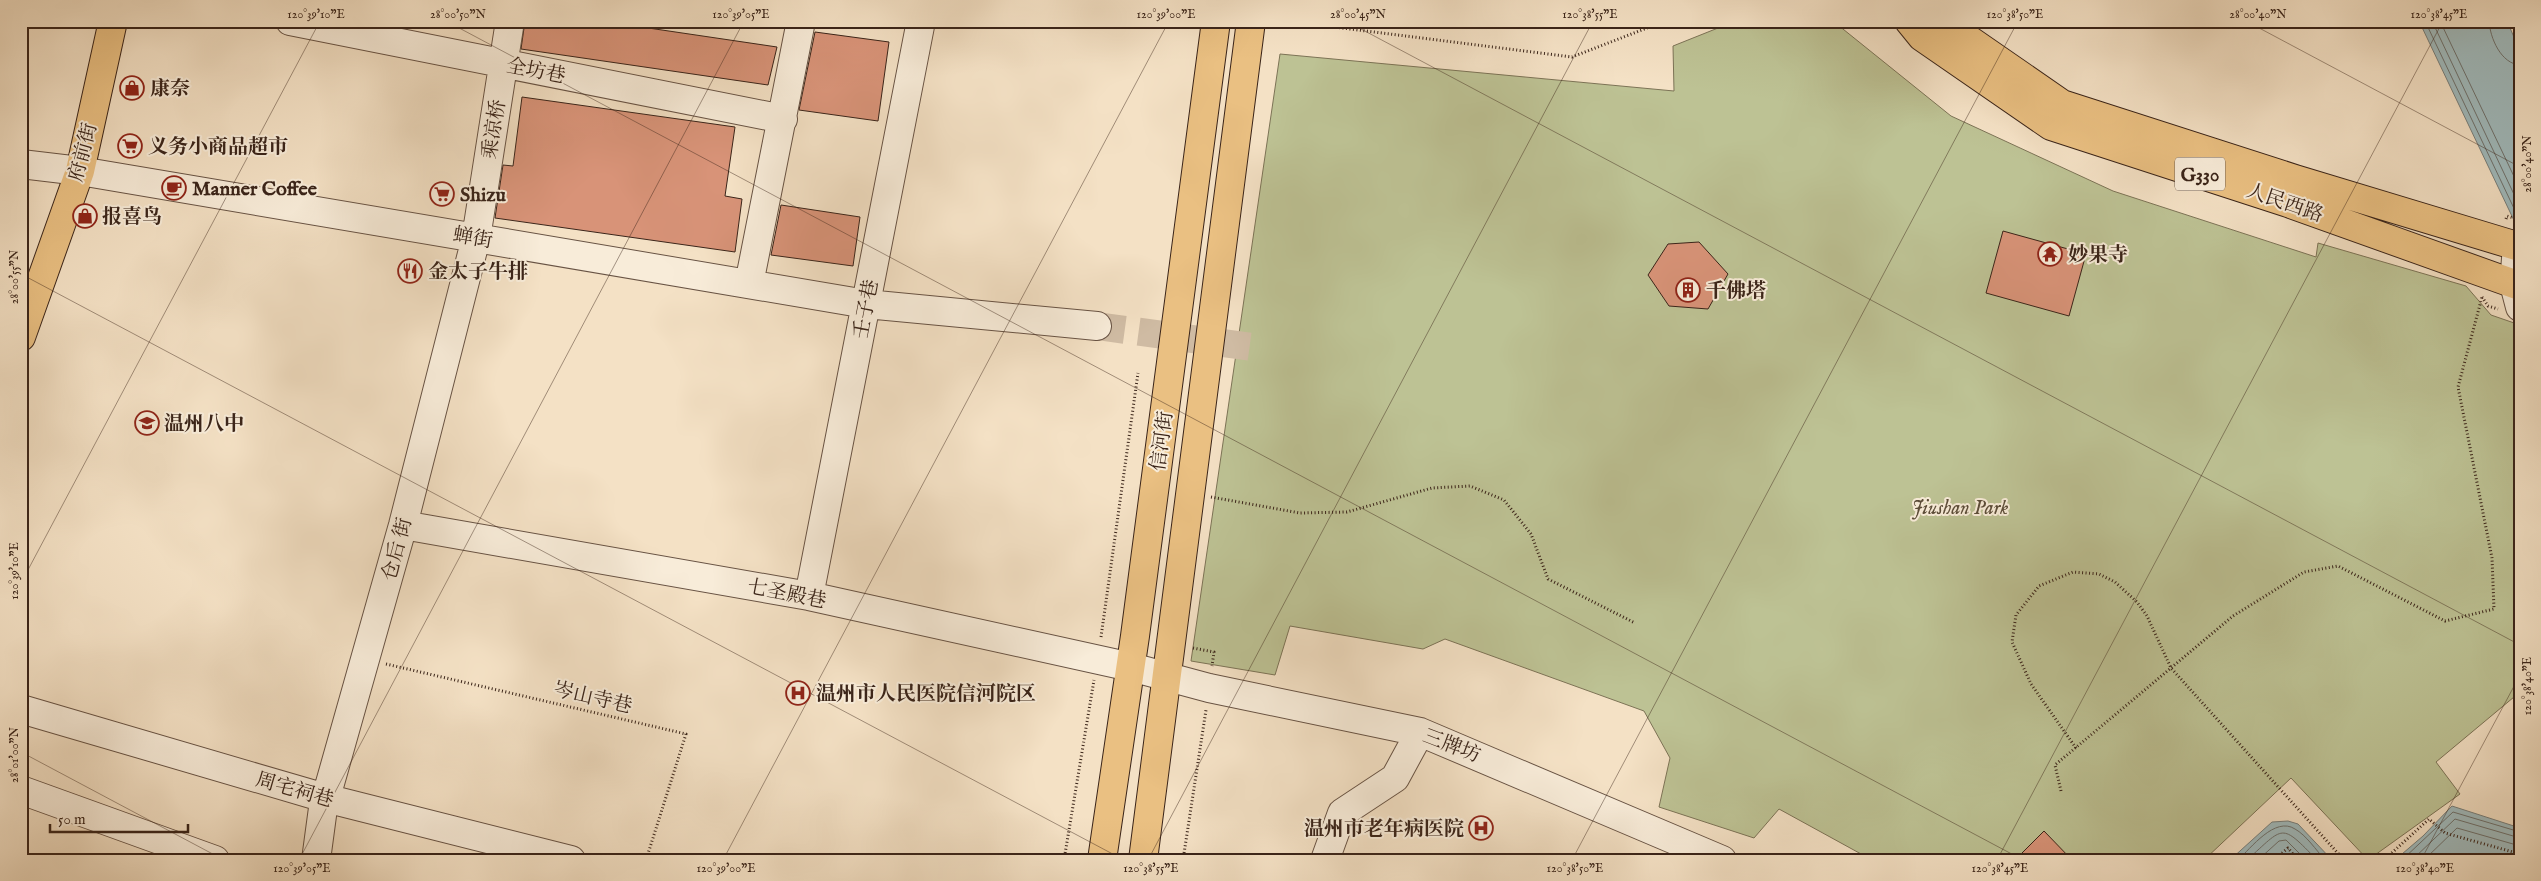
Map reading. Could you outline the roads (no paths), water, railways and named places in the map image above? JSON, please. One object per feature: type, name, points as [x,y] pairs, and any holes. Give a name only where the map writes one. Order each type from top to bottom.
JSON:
[{"type":"main road","name":"府前街","points":[[21,337],[80,171],[114,21]]},
{"type":"main road","name":"信河街","points":[[1102,860],[1131,667],[1216,21]]},
{"type":"main road","name":"信河街","points":[[1143,860],[1251,21]]},
{"type":"main road","name":"人民西路","points":[[1908,21],[1922,37],[2051,126],[2288,202],[2518,292]]},
{"type":"main road","name":"人民西路","points":[[1942,21],[2062,104],[2296,179],[2519,238]]},
{"type":"street","name":"全坊巷","points":[[290,21],[783,119]]},
{"type":"street","name":"乘凉桥","points":[[476,238],[510,21]]},
{"type":"street","points":[[749,284],[801,21]]},
{"type":"street","name":"壬子巷","points":[[809,596],[921,21]]},
{"type":"street","name":"蝉街","points":[[21,164],[80,171],[866,304],[1098,326]]},
{"type":"street","name":"仓后 街","points":[[316,860],[326,798],[403,525],[476,238]]},
{"type":"street","points":[[2518,292],[2519,238]]},
{"type":"street","name":"七圣殿巷","points":[[403,525],[809,596],[1167,676]]},
{"type":"street","name":"三牌坊","points":[[1167,676],[1209,688],[1420,732],[1722,860]]},
{"type":"street","name":"周宅祠巷","points":[[21,709],[326,798],[571,860]]},
{"type":"street","points":[[1325,860],[1342,813],[1395,778],[1420,732]]},
{"type":"street","points":[[21,790],[215,860]]},
{"type":"water","points":[[2419,21],[2507,21],[2520,51],[2520,233]]},
{"type":"water","points":[[2452,806],[2520,828],[2520,860],[2395,860],[2423,836]]},
{"type":"water","points":[[2288,821],[2298,824],[2332,860],[2230,860],[2272,822]]},
{"type":"tunnel","points":[[1097,326],[1252,347]]},
{"type":"place","name":"康奈","points":[[132,88]]},
{"type":"place","name":"义务小商品超市","points":[[130,146]]},
{"type":"place","name":"Manner Coffee","points":[[174,188]]},
{"type":"place","name":"Shizu","points":[[442,194]]},
{"type":"place","name":"报喜鸟","points":[[85,216]]},
{"type":"place","name":"妙果寺","points":[[2050,254]]},
{"type":"place","name":"金太子牛排","points":[[410,271]]},
{"type":"place","name":"千佛塔","points":[[1688,290]]},
{"type":"place","name":"温州八中","points":[[147,423]]},
{"type":"place","name":"温州市人民医院信河院区","points":[[798,693]]},
{"type":"place","name":"温州市老年病医院","points":[[1481,828]]},
{"type":"park label","name":"Jiushan Park","points":[[1960,507]]}]
